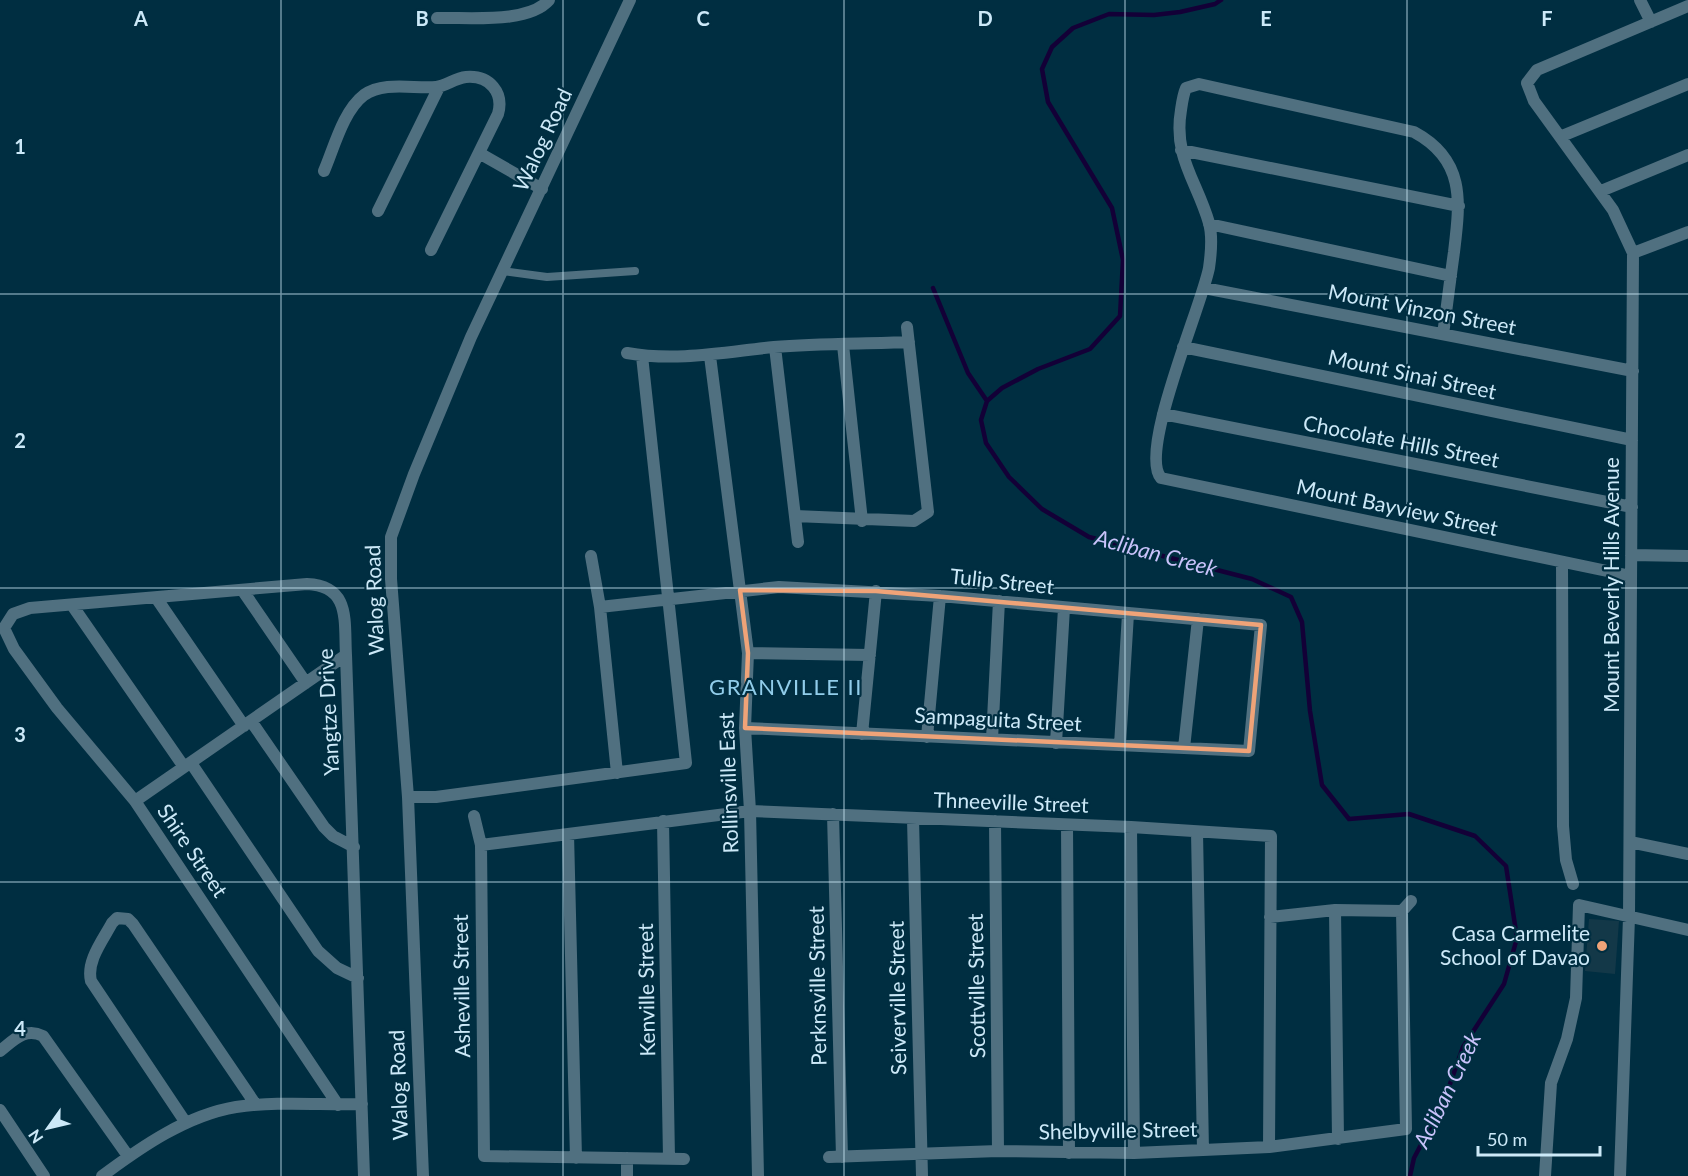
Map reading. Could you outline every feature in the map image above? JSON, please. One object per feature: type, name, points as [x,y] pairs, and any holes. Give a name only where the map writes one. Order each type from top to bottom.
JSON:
[{"type":"street","points":[[437,18],[522,16],[536,11],[549,0]]},
{"type":"street","name":"Walog Road","points":[[423,1176],[408,797],[391,579],[391,537],[402,501],[471,337],[630,0]]},
{"type":"street","points":[[1640,0],[1651,22]]},
{"type":"street","points":[[1688,6],[1537,70],[1527,83],[1528,90],[1601,191],[1621,224],[1633,253],[1688,232]]},
{"type":"street","points":[[324,171],[350,111],[366,93],[384,88],[439,87],[466,77],[478,78],[491,84],[499,94],[501,102],[498,114],[431,250]]},
{"type":"street","points":[[1163,414],[1204,288],[1211,252],[1209,224],[1180,150],[1180,117],[1184,93],[1190,85],[1199,84],[1414,132],[1437,148],[1446,160],[1457,183],[1459,206],[1443,334]]},
{"type":"street","points":[[1562,136],[1688,84]]},
{"type":"street","points":[[378,210],[439,87]]},
{"type":"street","points":[[1180,150],[1459,206]]},
{"type":"street","points":[[479,153],[542,189]]},
{"type":"street","points":[[1601,191],[1688,155]]},
{"type":"street","points":[[1209,224],[1451,276]]},
{"type":"street","name":"Mount Beverly Hills Avenue","points":[[1620,1176],[1629,916],[1633,253]]},
{"type":"street","name":"Mount Vinzon Street","points":[[1204,288],[1633,371]]},
{"type":"street","points":[[795,516],[862,521],[914,521],[924,516],[929,506],[907,327]]},
{"type":"street","points":[[627,353],[642,356],[710,356],[776,347],[909,342]]},
{"type":"street","points":[[843,345],[862,521]]},
{"type":"street","points":[[776,347],[798,542]]},
{"type":"street","name":"Mount Sinai Street","points":[[1183,347],[1632,440]]},
{"type":"street","points":[[408,797],[436,797],[686,763],[642,356]]},
{"type":"street","name":"Rollinsville East","points":[[710,356],[748,653],[745,728],[750,811],[758,1176]]},
{"type":"street","name":"Mount Bayview Street","points":[[1163,414],[1156,466],[1158,474],[1166,480],[1631,576]]},
{"type":"street","name":"Chocolate Hills Street","points":[[1163,414],[1632,507]]},
{"type":"street","points":[[1631,555],[1688,556]]},
{"type":"street","points":[[591,556],[600,607],[618,773]]},
{"type":"street","points":[[1562,562],[1563,826],[1565,851],[1573,884]]},
{"type":"street","name":"Yangtze Drive","points":[[4,628],[6,620],[20,610],[307,584],[328,587],[336,593],[343,609],[346,655],[364,1176]]},
{"type":"street","name":"Tulip Street","points":[[600,607],[779,587],[940,596],[1261,626],[1249,751]]},
{"type":"street","points":[[243,591],[306,683]]},
{"type":"street","points":[[862,734],[876,591]]},
{"type":"street","points":[[927,736],[940,596]]},
{"type":"street","points":[[157,599],[324,827],[333,836],[354,847]]},
{"type":"street","points":[[992,740],[999,601]]},
{"type":"street","points":[[72,605],[188,765],[318,951],[337,968],[358,978]]},
{"type":"street","points":[[1056,742],[1064,608]]},
{"type":"street","points":[[1120,745],[1128,614]]},
{"type":"street","points":[[1184,748],[1198,619]]},
{"type":"street","name":"Shire Street","points":[[4,628],[14,649],[57,708],[135,801],[338,1105]]},
{"type":"street","points":[[748,653],[870,656]]},
{"type":"street","points":[[135,801],[346,655]]},
{"type":"street","name":"Sampaguita Street","points":[[745,728],[1249,751]]},
{"type":"street","name":"Thneeville Street","points":[[481,844],[750,811],[1131,826],[1271,836],[1270,916]]},
{"type":"street","name":"Perknsville Street","points":[[833,814],[842,1157]]},
{"type":"street","name":"Asheville Street","points":[[474,816],[481,844],[484,1156],[576,1158]]},
{"type":"street","name":"Seiverville Street","points":[[913,819],[922,1176]]},
{"type":"street","name":"Kenville Street","points":[[663,821],[669,1158]]},
{"type":"street","name":"Scottville Street","points":[[995,821],[998,1151]]},
{"type":"street","points":[[1067,825],[1069,1153]]},
{"type":"street","points":[[1131,826],[1134,1153]]},
{"type":"street","points":[[1197,832],[1203,1150]]},
{"type":"street","points":[[568,834],[576,1158],[684,1159]]},
{"type":"street","points":[[1630,842],[1688,854]]},
{"type":"street","points":[[1545,1176],[1551,1083],[1567,1040],[1576,998],[1578,905],[1688,930]]},
{"type":"street","name":"Shelbyville Street","points":[[829,1156],[998,1151],[1134,1153],[1269,1147],[1406,1129],[1407,906],[1335,910]]},
{"type":"street","points":[[1269,1147],[1270,916],[1335,910],[1338,1139]]},
{"type":"street","points":[[186,1123],[95,989],[89,973],[100,944],[117,918],[128,919],[256,1105]]},
{"type":"street","points":[[0,1051],[21,1034],[36,1032],[49,1041],[128,1156]]},
{"type":"street","points":[[102,1176],[128,1156],[186,1123],[211,1113],[256,1105],[362,1104]]},
{"type":"street","points":[[0,1110],[44,1176]]},
{"type":"street","points":[[627,1158],[627,1176]]},
{"type":"lane","points":[[502,271],[547,277],[635,271]]},
{"type":"highlighted area","points":[[740,590],[876,591],[1261,625],[1249,751],[745,728],[748,653]]},
{"type":"shaded area","name":"Casa Carmelite School of Davao","points":[[1589,919],[1619,921],[1615,974],[1585,971]]},
{"type":"waterway","name":"Acliban Creek","points":[[1221,0],[1215,4],[1180,12],[1154,15],[1109,14],[1073,28],[1052,47],[1042,69],[1048,102],[1112,208],[1123,260],[1120,316],[1090,349],[1038,369],[1002,388],[987,401],[981,420],[986,443],[1009,477],[1042,509],[1089,537],[1252,579],[1291,597],[1302,622],[1310,711],[1322,785],[1349,819],[1409,814],[1475,836],[1506,866],[1517,938],[1504,984],[1463,1047],[1444,1101],[1414,1158],[1410,1176]]},
{"type":"waterway","points":[[933,288],[968,373],[987,401]]},
{"type":"place","name":"Casa Carmelite School of Davao","points":[[1602,946]]},
{"type":"district","name":"GRANVILLE II","points":[[786,687]]}]
